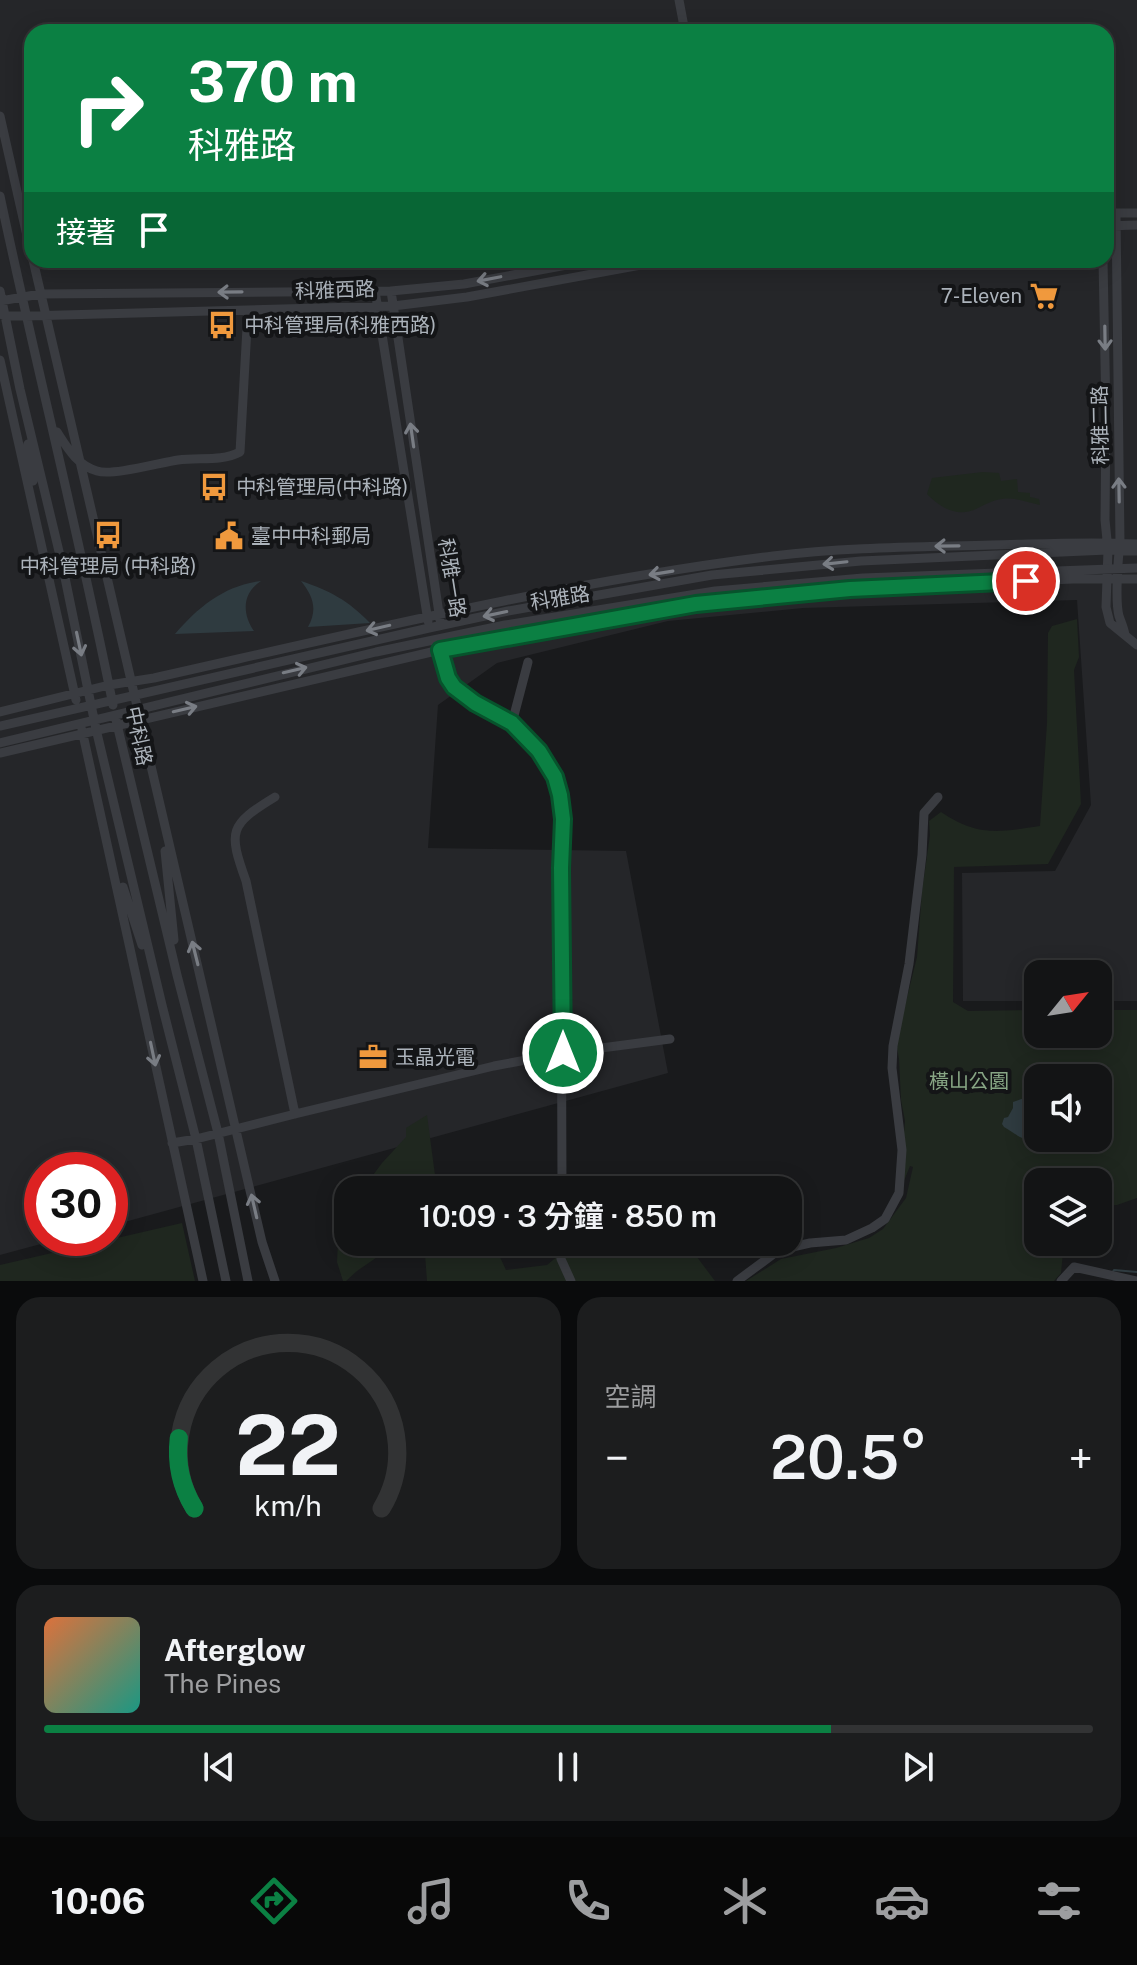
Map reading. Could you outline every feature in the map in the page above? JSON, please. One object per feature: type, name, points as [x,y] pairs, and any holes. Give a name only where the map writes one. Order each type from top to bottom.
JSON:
[{"type":"street","points":[[679,0],[684,24]]},
{"type":"street","name":"中科路","points":[[0,116],[24,223]]},
{"type":"street","name":"中科路","points":[[0,196],[117,725],[218,1133],[248,1281]]},
{"type":"street","points":[[1114,213],[1137,213]]},
{"type":"street","points":[[1114,226],[1137,225]]},
{"type":"street","name":"中科路","points":[[34,268],[262,1242],[275,1281]]},
{"type":"street","name":"科雅西路","points":[[1,297],[391,291],[464,284],[551,268]]},
{"type":"street","name":"科雅西路","points":[[2,315],[393,306],[467,297],[625,268]]},
{"type":"street","name":"科雅二路","points":[[1103,268],[1105,520],[1114,546]]},
{"type":"street","name":"科雅二路","points":[[1111,268],[1114,546],[1113,574],[1106,607],[1110,623],[1137,645]]},
{"type":"street","name":"科雅一路","points":[[375,291],[403,455],[413,538],[433,615],[441,626],[444,639],[440,650],[432,641],[429,628],[433,615],[391,291]]},
{"type":"street","name":"中科路","points":[[1,297],[2,315],[63,568],[88,691],[196,1139],[226,1281]]},
{"type":"street","points":[[53,426],[79,463],[100,472],[236,455],[240,452],[248,310]]},
{"type":"street","points":[[0,360],[203,1281]]},
{"type":"street","points":[[20,389],[42,547]]},
{"type":"street","name":"科雅路","points":[[0,726],[508,611],[712,575],[861,561],[1137,544]]},
{"type":"street","name":"科雅路","points":[[0,712],[109,685],[154,678],[498,601],[774,556],[854,548],[1114,546],[1137,551]]},
{"type":"street","name":"科雅路","points":[[0,753],[96,724],[115,714],[138,714],[440,650],[696,604],[850,589],[1073,579],[1137,568]]},
{"type":"street","name":"科雅路","points":[[96,724],[117,725],[138,714],[349,658],[505,625],[715,591],[863,578],[1113,574],[1137,579]]},
{"type":"street","points":[[440,650],[448,678],[454,687],[475,703],[512,723],[539,751],[555,777],[560,795],[563,819],[562,1176]]},
{"type":"street","points":[[512,723],[528,662]]},
{"type":"street","name":"科雅路","points":[[0,743],[82,728]]},
{"type":"street","points":[[275,797],[239,823],[234,836],[295,1114]]},
{"type":"street","points":[[737,1281],[779,1250],[846,1240],[872,1228],[885,1219],[899,1193],[902,1150],[892,1068],[893,1046],[909,964],[924,813],[938,797]]},
{"type":"street","points":[[162,818],[177,975]]},
{"type":"street","points":[[108,841],[162,1005]]},
{"type":"street","points":[[172,1143],[494,1066],[670,1039]]},
{"type":"street","points":[[561,1256],[571,1281]]},
{"type":"street","points":[[1061,1281],[1074,1267],[1137,1281]]},
{"type":"shaded area","points":[[0,0],[1137,0],[1137,1001],[1112,1001],[1112,960],[1024,960],[1024,1001],[963,1001],[962,873],[1055,871],[1091,805],[1077,600],[803,608],[668,621],[497,663],[438,705],[428,848],[626,851],[668,1073],[128,1221],[128,1152],[24,1152],[24,1249],[0,1255]]},
{"type":"shaded area","points":[[261,581],[250,591],[246,604],[247,618],[254,631],[175,634],[193,615],[224,592]]},
{"type":"shaded area","points":[[301,581],[338,597],[370,623],[308,627],[313,603]]},
{"type":"shaded area","points":[[1024,1098],[1024,1139],[1002,1124],[1013,1108],[1013,1102]]},
{"type":"green space","points":[[999,473],[1001,481],[1017,479],[1018,492],[1030,493],[1030,497],[1039,499],[1040,505],[1007,499],[993,501],[971,511],[957,512],[944,508],[927,494],[932,478]]},
{"type":"green space","name":"橫山公園","points":[[1077,619],[1079,657],[1074,670],[1081,804],[1048,864],[954,867],[953,1002],[968,1011],[1024,1010],[1024,1048],[1112,1048],[1112,1010],[1137,1010],[1137,1198],[1112,1205],[1112,1168],[1024,1168],[1024,1256],[1063,1256],[1061,1273],[1054,1281],[746,1281],[781,1259],[869,1238],[883,1229],[906,1198],[913,1167],[910,1166],[899,1193],[905,1121],[896,1042],[917,957],[929,821],[941,812],[966,826],[989,831],[1040,826],[1047,723],[1048,633],[1052,626]]},
{"type":"green space","points":[[427,1115],[435,1176],[372,1176],[406,1137],[406,1128]]},
{"type":"green space","points":[[182,1223],[195,1281],[0,1281],[0,1265],[39,1256],[128,1256],[128,1235]]},
{"type":"green space","points":[[337,1256],[379,1256],[346,1281],[343,1281]]},
{"type":"green space","points":[[425,1256],[500,1256],[506,1270],[547,1265],[558,1256],[696,1256],[715,1281],[427,1281]]},
{"type":"waterway","points":[[1112,1273],[1114,1270],[1137,1272]]},
{"type":"place","name":"7-Eleven","points":[[1044,296]]},
{"type":"place","name":"中科管理局(科雅西路)","points":[[222,325]]},
{"type":"place","name":"中科管理局(中科路)","points":[[214,487]]},
{"type":"place","name":"中科管理局 (中科路)","points":[[108,535]]},
{"type":"place","name":"臺中中科郵局","points":[[229,536]]},
{"type":"place","name":"玉晶光電","points":[[373,1057]]},
{"type":"route","points":[[563,1053],[563,819],[555,777],[539,751],[512,723],[475,703],[454,687],[448,678],[440,650],[696,604],[850,589],[1026,581]]}]
